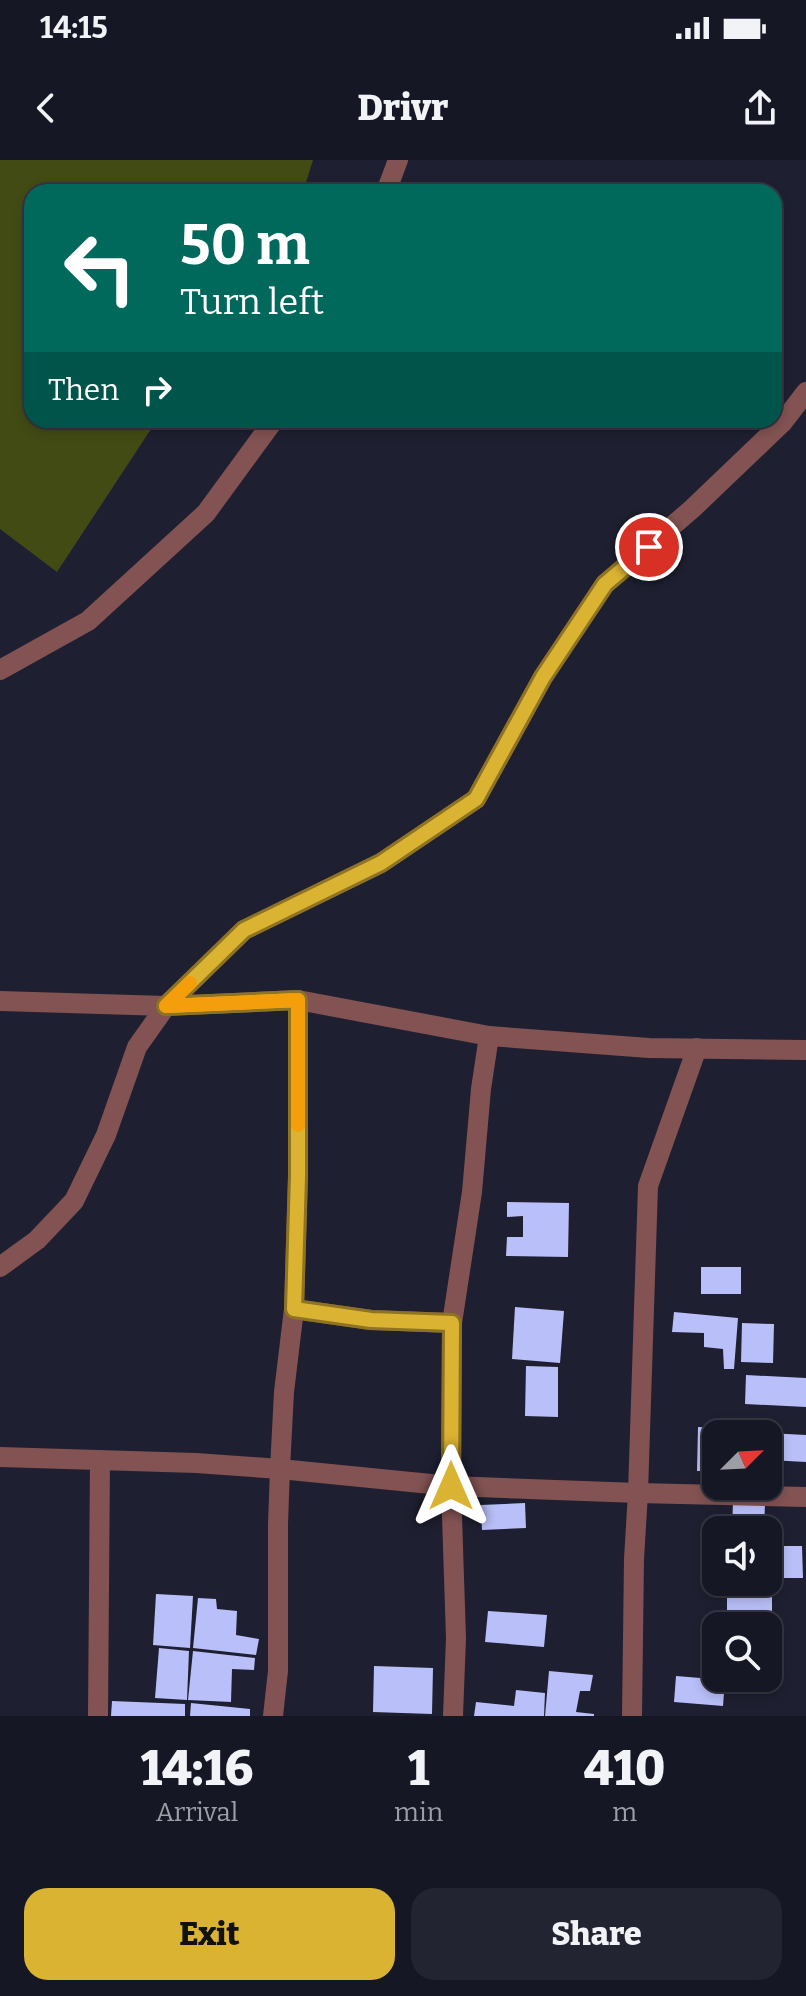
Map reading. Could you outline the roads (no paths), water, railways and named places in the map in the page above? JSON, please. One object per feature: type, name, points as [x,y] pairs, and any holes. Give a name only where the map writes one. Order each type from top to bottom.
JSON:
[{"type":"street","points":[[389,184],[398,160]]},
{"type":"street","points":[[782,423],[806,392]]},
{"type":"street","points":[[0,670],[88,621],[206,513],[268,428]]},
{"type":"street","points":[[0,1267],[37,1240],[74,1201],[106,1135],[137,1047],[166,1006],[244,930],[381,863],[476,799],[543,677],[605,584],[704,498],[777,428]]},
{"type":"street","points":[[273,1716],[278,1671],[280,1469],[284,1392],[294,1309],[298,1000]]},
{"type":"street","points":[[0,1001],[166,1006],[298,1000],[489,1036],[649,1048],[806,1050]]},
{"type":"street","points":[[453,1716],[456,1638],[451,1486],[452,1323],[472,1192],[489,1036]]},
{"type":"street","points":[[632,1716],[634,1559],[648,1186],[697,1048]]},
{"type":"street","points":[[294,1309],[371,1320],[452,1323]]},
{"type":"street","points":[[0,1457],[280,1469],[451,1486],[806,1497]]},
{"type":"street","points":[[98,1716],[100,1460]]}]
